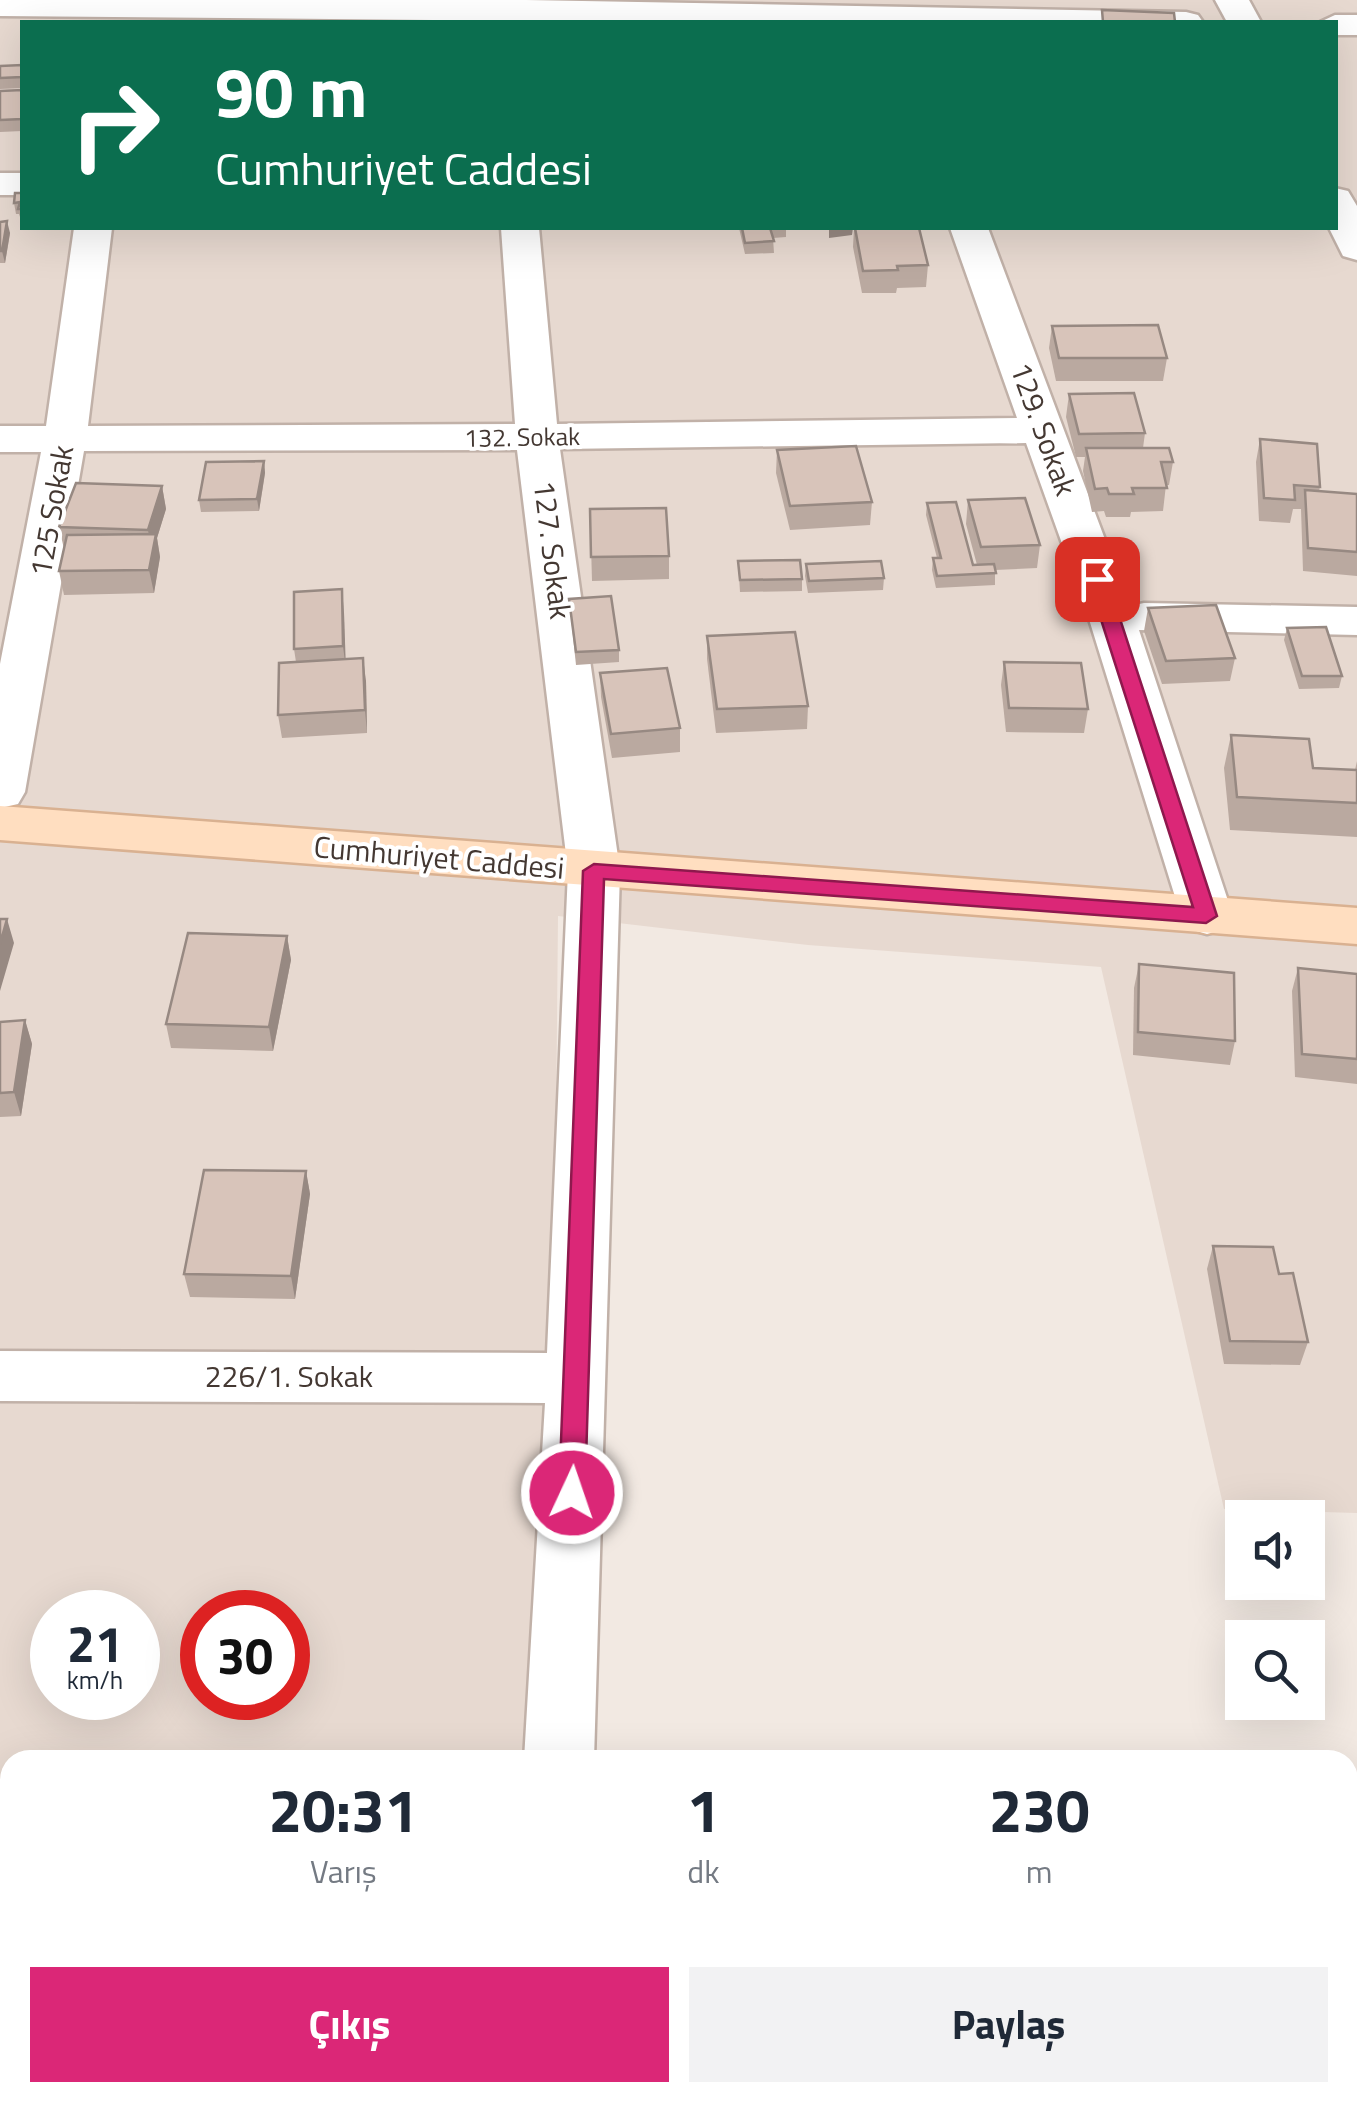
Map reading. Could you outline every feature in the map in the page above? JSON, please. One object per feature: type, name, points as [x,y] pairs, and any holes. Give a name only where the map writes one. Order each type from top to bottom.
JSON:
[{"type":"main road","name":"Cumhuriyet Caddesi","points":[[0,823],[1357,926]]},
{"type":"street","points":[[0,6],[904,13],[1123,20]]},
{"type":"street","name":"125 Sokak","points":[[0,792],[65,440],[94,230]]},
{"type":"street","name":"127. Sokak","points":[[520,230],[537,438],[594,871],[578,1378],[559,1750]]},
{"type":"street","name":"129. Sokak","points":[[970,230],[1111,616],[1206,916]]},
{"type":"street","name":"132. Sokak","points":[[0,439],[537,438],[1044,430]]},
{"type":"street","points":[[1111,616],[1357,621]]},
{"type":"street","name":"226/1. Sokak","points":[[0,1376],[578,1378]]},
{"type":"shaded area","points":[[0,0],[1357,0],[1357,1513],[1325,1512],[1325,1500],[1225,1500],[1224,1509],[1101,967],[808,945],[558,916],[550,1750],[0,1750]]},
{"type":"building","points":[[1102,10],[1174,13],[1175,20],[1103,20]]},
{"type":"building","points":[[20,65],[20,77],[0,78],[0,66]]},
{"type":"building","points":[[20,90],[20,119],[0,120],[0,91]]},
{"type":"building","points":[[7,221],[2,251],[0,251],[0,222]]},
{"type":"building","points":[[742,230],[771,230],[774,241],[745,243]]},
{"type":"building","points":[[855,230],[919,230],[928,265],[863,271]]},
{"type":"building","points":[[1158,325],[1167,358],[1059,358],[1052,326]]},
{"type":"building","points":[[1134,393],[1145,433],[1079,434],[1069,394]]},
{"type":"building","points":[[1260,439],[1317,444],[1320,487],[1294,485],[1295,500],[1264,498]]},
{"type":"building","points":[[856,446],[872,502],[790,506],[777,450]]},
{"type":"building","points":[[1086,448],[1169,448],[1173,462],[1161,462],[1167,488],[1132,488],[1134,494],[1109,494],[1107,488],[1095,489]]},
{"type":"building","points":[[264,461],[257,499],[199,500],[206,462]]},
{"type":"building","points":[[76,483],[162,486],[148,530],[59,527]]},
{"type":"building","points":[[1305,490],[1357,494],[1357,552],[1308,548]]},
{"type":"building","points":[[1025,498],[1040,545],[981,547],[968,500]]},
{"type":"building","points":[[956,502],[973,565],[994,564],[996,573],[937,576],[933,558],[941,558],[927,503]]},
{"type":"building","points":[[666,508],[669,556],[591,557],[590,509]]},
{"type":"building","points":[[156,534],[149,570],[59,571],[67,535]]},
{"type":"building","points":[[800,560],[802,579],[740,580],[738,561]]},
{"type":"building","points":[[881,561],[884,578],[809,581],[806,564]]},
{"type":"building","points":[[342,589],[343,646],[294,649],[294,592]]},
{"type":"building","points":[[611,596],[619,650],[576,652],[569,599]]},
{"type":"building","points":[[1216,605],[1235,658],[1166,661],[1148,608]]},
{"type":"building","points":[[1326,627],[1342,676],[1302,676],[1287,628]]},
{"type":"building","points":[[795,632],[808,706],[717,709],[707,636]]},
{"type":"building","points":[[363,658],[365,710],[278,715],[279,663]]},
{"type":"building","points":[[1004,662],[1081,663],[1088,709],[1009,708]]},
{"type":"building","points":[[667,668],[680,728],[611,734],[600,673]]},
{"type":"building","points":[[1231,735],[1309,739],[1313,768],[1357,770],[1357,803],[1237,797]]},
{"type":"building","points":[[0,919],[7,919],[0,944]]},
{"type":"building","points":[[188,933],[287,936],[269,1027],[166,1024]]},
{"type":"building","points":[[1139,964],[1234,973],[1235,1041],[1138,1032]]},
{"type":"building","points":[[1298,968],[1357,974],[1357,1059],[1302,1054]]},
{"type":"building","points":[[25,1020],[14,1092],[0,1093],[0,1022]]},
{"type":"building","points":[[204,1170],[306,1171],[291,1276],[184,1274]]},
{"type":"building","points":[[1213,1246],[1273,1247],[1279,1274],[1293,1273],[1308,1342],[1230,1341]]},
{"type":"route","points":[[572,1493],[594,871],[1206,916],[1097,579]]}]
